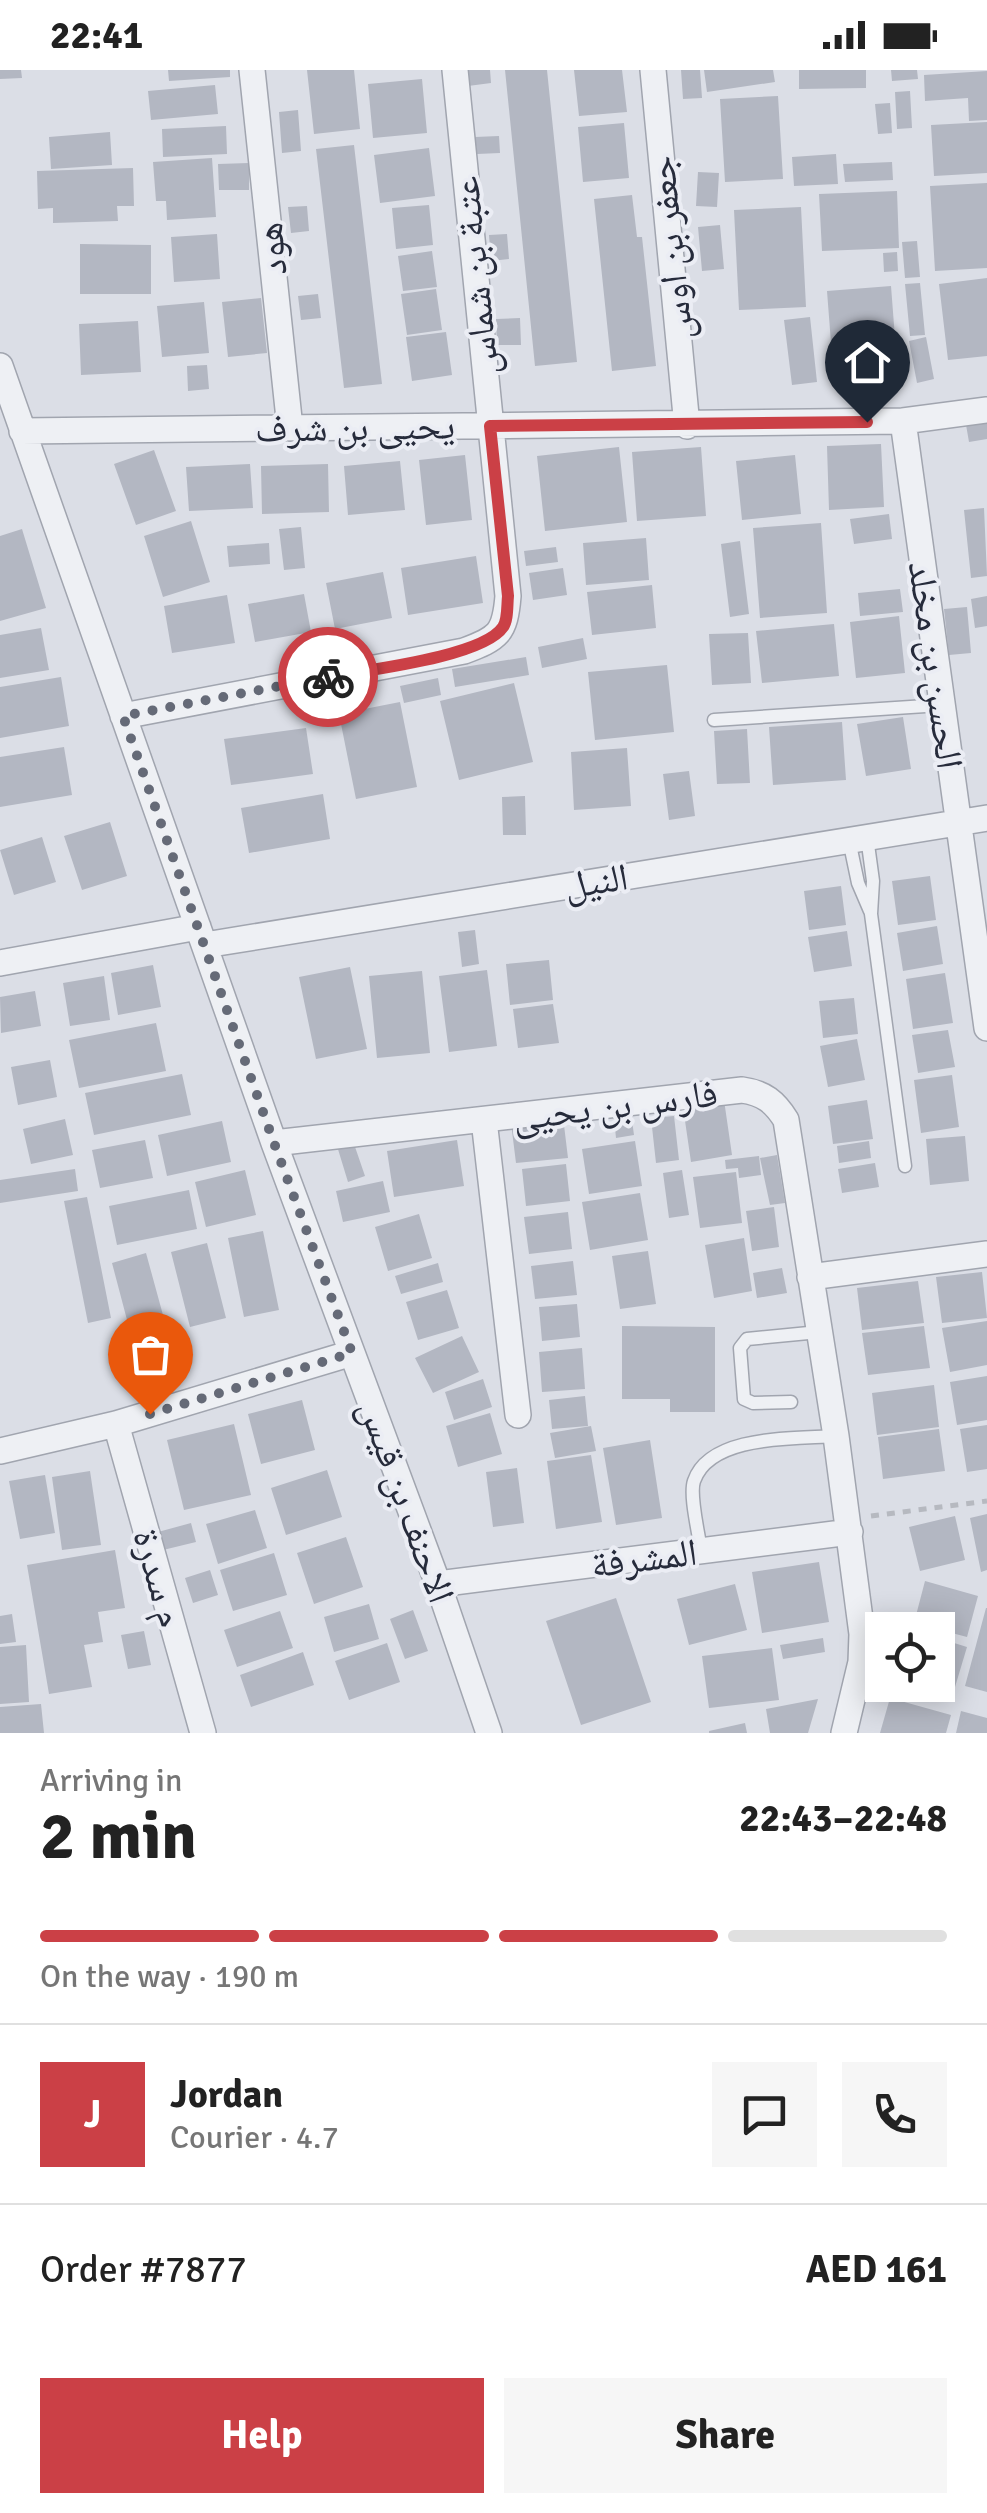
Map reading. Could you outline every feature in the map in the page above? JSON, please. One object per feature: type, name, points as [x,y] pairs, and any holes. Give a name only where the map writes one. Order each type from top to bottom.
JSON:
[{"type":"street","name":"هود","points":[[252,70],[290,428]]},
{"type":"street","name":"عتبة بن شماس","points":[[123,716],[464,651],[490,641],[506,625],[508,596],[455,70]]},
{"type":"street","name":"جعفر بن اوس","points":[[653,70],[687,426]]},
{"type":"street","name":"الاحنف بن قيس","points":[[0,366],[274,1143],[438,1584],[489,1733]]},
{"type":"street","name":"يحيى بن شرف","points":[[22,432],[687,426],[903,421],[987,410]]},
{"type":"street","name":"الحسن بن مخلد","points":[[903,421],[987,1028]]},
{"type":"street","name":"النيل","points":[[0,963],[987,818]]},
{"type":"street","name":"فارس بن يحيى","points":[[274,1143],[742,1090],[768,1098],[786,1120],[849,1525],[862,1634],[861,1662],[844,1733]]},
{"type":"street","points":[[484,1120],[518,1415]]},
{"type":"street","points":[[810,1278],[987,1254]]},
{"type":"street","points":[[0,1451],[116,1424],[352,1353]]},
{"type":"street","name":"م سدرة","points":[[116,1424],[203,1733]]},
{"type":"street","name":"المشرفة","points":[[438,1584],[701,1550],[849,1525]]},
{"type":"lane","points":[[714,720],[941,705]]},
{"type":"lane","points":[[858,838],[873,881],[871,914],[905,1166]]},
{"type":"lane","points":[[791,1402],[753,1403],[744,1399],[740,1348],[747,1339],[820,1332]]},
{"type":"lane","points":[[701,1550],[692,1484],[704,1464],[724,1450],[755,1442],[836,1436]]},
{"type":"path","points":[[849,1525],[987,1501]]},
{"type":"building","points":[[0,70],[21,70],[22,78],[0,79]]},
{"type":"building","points":[[168,70],[230,70],[230,77],[169,81]]},
{"type":"building","points":[[307,70],[354,70],[360,129],[314,134]]},
{"type":"building","points":[[467,70],[490,70],[491,83],[468,86]]},
{"type":"building","points":[[505,70],[547,70],[577,362],[535,366]]},
{"type":"building","points":[[574,70],[622,70],[627,112],[579,116]]},
{"type":"building","points":[[681,70],[700,70],[702,98],[683,99]]},
{"type":"building","points":[[704,70],[773,70],[775,82],[707,92]]},
{"type":"building","points":[[799,70],[866,70],[866,88],[799,89]]},
{"type":"building","points":[[891,70],[917,70],[918,79],[892,81]]},
{"type":"building","points":[[987,71],[987,120],[969,121],[968,98],[925,101],[924,75]]},
{"type":"building","points":[[422,79],[427,133],[373,138],[368,84]]},
{"type":"building","points":[[215,85],[218,114],[151,120],[148,91]]},
{"type":"building","points":[[910,91],[912,128],[897,129],[895,92]]},
{"type":"building","points":[[778,96],[783,179],[725,182],[720,99]]},
{"type":"building","points":[[890,103],[892,133],[878,134],[875,104]]},
{"type":"building","points":[[298,110],[301,151],[282,153],[279,112]]},
{"type":"building","points":[[987,122],[987,173],[934,176],[931,125]]},
{"type":"building","points":[[624,123],[629,178],[583,182],[578,127]]},
{"type":"building","points":[[226,126],[227,154],[163,157],[162,129]]},
{"type":"building","points":[[110,132],[112,165],[51,169],[49,137]]},
{"type":"building","points":[[499,136],[500,153],[477,154],[475,137]]},
{"type":"building","points":[[354,145],[382,384],[344,388],[316,149]]},
{"type":"building","points":[[429,148],[435,196],[380,203],[374,155]]},
{"type":"building","points":[[836,154],[838,184],[794,186],[792,157]]},
{"type":"building","points":[[212,158],[216,217],[167,220],[166,201],[156,201],[153,162]]},
{"type":"building","points":[[892,162],[893,180],[845,182],[843,164]]},
{"type":"building","points":[[249,163],[249,190],[219,190],[218,164]]},
{"type":"building","points":[[133,168],[134,206],[117,206],[118,221],[53,223],[53,208],[38,209],[37,171]]},
{"type":"building","points":[[698,172],[719,173],[717,207],[696,206]]},
{"type":"building","points":[[987,183],[987,268],[935,271],[930,186]]},
{"type":"building","points":[[897,191],[899,248],[822,251],[819,194]]},
{"type":"building","points":[[632,195],[637,237],[642,237],[656,366],[612,371],[594,199]]},
{"type":"building","points":[[429,205],[433,245],[396,249],[392,208]]},
{"type":"building","points":[[307,206],[309,231],[291,233],[288,207]]},
{"type":"building","points":[[801,207],[806,307],[739,310],[734,210]]},
{"type":"building","points":[[720,225],[724,269],[702,271],[698,227]]},
{"type":"building","points":[[217,234],[220,279],[174,282],[171,237]]},
{"type":"building","points":[[507,234],[509,259],[491,261],[489,235]]},
{"type":"building","points":[[917,241],[920,277],[905,278],[902,242]]},
{"type":"building","points":[[80,244],[151,245],[151,294],[80,294]]},
{"type":"building","points":[[432,251],[437,287],[403,291],[398,256]]},
{"type":"building","points":[[897,252],[898,271],[884,272],[883,253]]},
{"type":"building","points":[[987,278],[987,356],[948,360],[939,284]]},
{"type":"building","points":[[920,283],[925,335],[910,336],[905,284]]},
{"type":"building","points":[[891,286],[897,364],[833,369],[827,291]]},
{"type":"building","points":[[436,289],[442,330],[407,335],[401,294]]},
{"type":"building","points":[[318,294],[321,318],[301,320],[298,296]]},
{"type":"building","points":[[261,298],[267,353],[228,357],[222,302]]},
{"type":"building","points":[[204,302],[209,353],[162,357],[157,306]]},
{"type":"building","points":[[810,317],[817,382],[792,385],[784,320]]},
{"type":"building","points":[[520,318],[521,345],[497,345],[496,319]]},
{"type":"building","points":[[138,321],[141,372],[81,375],[79,324]]},
{"type":"building","points":[[446,332],[452,375],[412,381],[406,337]]},
{"type":"building","points":[[926,337],[934,379],[917,383],[909,341]]},
{"type":"building","points":[[207,365],[209,389],[188,391],[187,366]]},
{"type":"building","points":[[987,416],[987,439],[969,442],[965,419]]},
{"type":"building","points":[[881,444],[884,507],[829,510],[827,446]]},
{"type":"building","points":[[619,447],[627,522],[545,531],[537,456]]},
{"type":"building","points":[[701,447],[706,516],[637,521],[632,452]]},
{"type":"building","points":[[154,450],[176,511],[136,525],[114,464]]},
{"type":"building","points":[[465,455],[472,520],[426,525],[419,460]]},
{"type":"building","points":[[795,455],[801,514],[742,520],[736,461]]},
{"type":"building","points":[[400,461],[405,510],[348,515],[344,466]]},
{"type":"building","points":[[250,464],[253,508],[189,511],[186,467]]},
{"type":"building","points":[[328,464],[329,512],[262,514],[261,466]]},
{"type":"building","points":[[984,508],[987,576],[971,578],[964,510]]},
{"type":"building","points":[[889,514],[892,539],[854,544],[850,519]]},
{"type":"building","points":[[191,521],[210,582],[163,597],[144,536]]},
{"type":"building","points":[[821,523],[827,613],[760,618],[753,528]]},
{"type":"building","points":[[301,527],[305,568],[284,570],[279,529]]},
{"type":"building","points":[[22,529],[46,608],[0,621],[0,536]]},
{"type":"building","points":[[646,538],[649,580],[586,585],[583,543]]},
{"type":"building","points":[[740,541],[749,614],[730,617],[721,544]]},
{"type":"building","points":[[269,543],[270,564],[229,567],[227,546]]},
{"type":"building","points":[[556,547],[558,562],[526,566],[524,551]]},
{"type":"building","points":[[476,556],[483,603],[408,615],[401,568]]},
{"type":"building","points":[[563,568],[567,595],[533,600],[529,573]]},
{"type":"building","points":[[383,572],[392,618],[335,629],[326,583]]},
{"type":"building","points":[[652,585],[656,628],[592,635],[587,592]]},
{"type":"building","points":[[900,589],[903,612],[860,616],[858,593]]},
{"type":"building","points":[[304,594],[311,632],[255,642],[248,604]]},
{"type":"building","points":[[227,595],[235,643],[172,653],[164,606]]},
{"type":"building","points":[[987,596],[987,626],[975,628],[971,599]]},
{"type":"building","points":[[967,607],[971,653],[949,655],[944,609]]},
{"type":"building","points":[[899,616],[905,673],[856,678],[850,622]]},
{"type":"building","points":[[834,624],[839,676],[762,683],[756,631]]},
{"type":"building","points":[[41,628],[49,670],[0,678],[0,635]]},
{"type":"building","points":[[748,633],[751,683],[712,685],[709,634]]},
{"type":"building","points":[[583,638],[587,659],[542,668],[538,647]]},
{"type":"building","points":[[526,657],[529,675],[455,687],[452,669]]},
{"type":"building","points":[[667,665],[674,732],[595,740],[588,672]]},
{"type":"building","points":[[61,677],[69,726],[0,738],[0,687]]},
{"type":"building","points":[[438,678],[441,695],[404,703],[400,686]]},
{"type":"building","points":[[514,683],[533,762],[459,780],[440,701]]},
{"type":"building","points":[[400,702],[417,787],[356,799],[339,714]]},
{"type":"building","points":[[903,717],[911,769],[866,776],[857,724]]},
{"type":"building","points":[[842,722],[846,780],[773,785],[769,727]]},
{"type":"building","points":[[306,728],[313,774],[231,785],[224,739]]},
{"type":"building","points":[[747,729],[750,783],[717,784],[714,731]]},
{"type":"building","points":[[64,747],[72,795],[0,807],[0,757]]},
{"type":"building","points":[[627,748],[631,806],[574,810],[571,752]]},
{"type":"building","points":[[689,771],[695,816],[669,820],[663,774]]},
{"type":"building","points":[[323,794],[330,839],[249,853],[241,808]]},
{"type":"building","points":[[525,796],[526,835],[503,835],[502,797]]},
{"type":"building","points":[[110,822],[127,876],[82,890],[64,836]]},
{"type":"building","points":[[42,837],[56,882],[14,895],[0,850]]},
{"type":"building","points":[[930,876],[936,920],[898,925],[892,881]]},
{"type":"building","points":[[841,886],[846,925],[809,930],[804,891]]},
{"type":"building","points":[[937,926],[943,964],[903,971],[897,933]]},
{"type":"building","points":[[475,930],[479,964],[462,967],[458,932]]},
{"type":"building","points":[[847,931],[852,966],[814,972],[808,937]]},
{"type":"building","points":[[549,960],[553,1000],[510,1005],[506,964]]},
{"type":"building","points":[[153,965],[161,1007],[118,1015],[111,973]]},
{"type":"building","points":[[350,967],[367,1049],[316,1059],[299,977]]},
{"type":"building","points":[[487,970],[497,1046],[449,1052],[439,976]]},
{"type":"building","points":[[422,971],[430,1053],[377,1058],[369,976]]},
{"type":"building","points":[[945,973],[953,1023],[913,1029],[906,979]]},
{"type":"building","points":[[104,976],[110,1020],[70,1026],[63,983]]},
{"type":"building","points":[[35,991],[41,1026],[1,1033],[0,997]]},
{"type":"building","points":[[854,998],[858,1034],[823,1038],[819,1001]]},
{"type":"building","points":[[553,1004],[559,1043],[518,1048],[513,1009]]},
{"type":"building","points":[[156,1023],[166,1071],[79,1088],[69,1040]]},
{"type":"building","points":[[948,1030],[955,1067],[918,1073],[912,1035]]},
{"type":"building","points":[[857,1039],[865,1080],[828,1087],[820,1046]]},
{"type":"building","points":[[50,1060],[57,1097],[18,1105],[11,1067]]},
{"type":"building","points":[[182,1074],[191,1115],[94,1135],[85,1093]]},
{"type":"building","points":[[952,1075],[959,1127],[921,1133],[914,1080]]},
{"type":"building","points":[[724,1100],[732,1155],[691,1162],[683,1107]]},
{"type":"building","points":[[867,1100],[873,1139],[833,1144],[828,1106]]},
{"type":"building","points":[[630,1106],[634,1135],[616,1138],[613,1108]]},
{"type":"building","points":[[674,1116],[679,1160],[656,1163],[651,1118]]},
{"type":"building","points":[[563,1117],[568,1158],[516,1163],[511,1123]]},
{"type":"building","points":[[65,1119],[73,1155],[31,1164],[23,1129]]},
{"type":"building","points":[[222,1121],[231,1162],[167,1176],[158,1135]]},
{"type":"building","points":[[965,1136],[969,1181],[930,1185],[926,1139]]},
{"type":"building","points":[[145,1140],[153,1178],[100,1188],[92,1150]]},
{"type":"building","points":[[457,1140],[464,1186],[394,1197],[387,1151]]},
{"type":"building","points":[[353,1141],[365,1176],[348,1182],[337,1146]]},
{"type":"building","points":[[635,1141],[642,1186],[589,1194],[582,1149]]},
{"type":"building","points":[[869,1141],[871,1158],[839,1163],[837,1146]]},
{"type":"building","points":[[777,1155],[785,1203],[770,1205],[760,1158]]},
{"type":"building","points":[[759,1156],[761,1175],[739,1178],[738,1168],[726,1169],[725,1160]]},
{"type":"building","points":[[875,1163],[879,1187],[842,1193],[838,1169]]},
{"type":"building","points":[[566,1164],[570,1201],[526,1206],[522,1169]]},
{"type":"building","points":[[75,1169],[78,1191],[0,1203],[0,1180]]},
{"type":"building","points":[[245,1170],[256,1215],[206,1227],[195,1182]]},
{"type":"building","points":[[682,1170],[689,1215],[669,1218],[663,1173]]},
{"type":"building","points":[[736,1172],[742,1223],[700,1228],[693,1177]]},
{"type":"building","points":[[383,1181],[390,1212],[343,1222],[336,1191]]},
{"type":"building","points":[[189,1190],[197,1229],[117,1245],[109,1206]]},
{"type":"building","points":[[640,1193],[648,1240],[590,1250],[582,1202]]},
{"type":"building","points":[[87,1197],[111,1318],[88,1323],[64,1201]]},
{"type":"building","points":[[774,1207],[779,1247],[752,1251],[746,1211]]},
{"type":"building","points":[[568,1212],[572,1249],[529,1254],[524,1217]]},
{"type":"building","points":[[419,1214],[432,1258],[388,1271],[375,1227]]},
{"type":"building","points":[[263,1231],[279,1310],[244,1317],[228,1238]]},
{"type":"building","points":[[744,1238],[752,1291],[714,1298],[705,1245]]},
{"type":"building","points":[[207,1243],[226,1318],[190,1327],[171,1252]]},
{"type":"building","points":[[648,1251],[656,1304],[620,1309],[612,1256]]},
{"type":"building","points":[[146,1253],[166,1326],[131,1335],[112,1263]]},
{"type":"building","points":[[573,1261],[577,1295],[535,1299],[531,1266]]},
{"type":"building","points":[[438,1263],[443,1282],[401,1294],[395,1276]]},
{"type":"building","points":[[782,1268],[787,1293],[757,1298],[753,1273]]},
{"type":"building","points":[[982,1272],[987,1318],[942,1323],[936,1277]]},
{"type":"building","points":[[918,1281],[924,1323],[862,1330],[857,1288]]},
{"type":"building","points":[[447,1290],[459,1328],[418,1340],[406,1302]]},
{"type":"building","points":[[577,1304],[580,1337],[542,1341],[539,1307]]},
{"type":"building","points":[[987,1321],[987,1365],[950,1372],[942,1328]]},
{"type":"building","points":[[622,1326],[715,1327],[715,1412],[670,1412],[670,1399],[622,1399]]},
{"type":"building","points":[[924,1326],[930,1368],[868,1375],[862,1333]]},
{"type":"building","points":[[462,1336],[479,1372],[433,1393],[415,1358]]},
{"type":"building","points":[[582,1348],[585,1389],[542,1392],[539,1352]]},
{"type":"building","points":[[987,1376],[987,1420],[957,1425],[950,1382]]},
{"type":"building","points":[[483,1379],[492,1407],[454,1420],[445,1392]]},
{"type":"building","points":[[934,1385],[939,1427],[877,1435],[872,1393]]},
{"type":"building","points":[[585,1396],[588,1426],[552,1429],[549,1400]]},
{"type":"building","points":[[302,1400],[315,1450],[261,1464],[248,1414]]},
{"type":"building","points":[[490,1413],[502,1454],[458,1467],[446,1426]]},
{"type":"building","points":[[234,1424],[251,1495],[184,1510],[167,1440]]},
{"type":"building","points":[[987,1425],[987,1469],[967,1472],[960,1429]]},
{"type":"building","points":[[591,1426],[596,1451],[555,1458],[550,1433]]},
{"type":"building","points":[[939,1429],[945,1471],[883,1479],[878,1437]]},
{"type":"building","points":[[650,1440],[662,1518],[616,1525],[603,1448]]},
{"type":"building","points":[[591,1455],[602,1522],[556,1529],[547,1461]]},
{"type":"building","points":[[517,1468],[524,1523],[493,1527],[486,1472]]},
{"type":"building","points":[[327,1470],[342,1517],[286,1535],[271,1488]]},
{"type":"building","points":[[90,1471],[101,1545],[62,1550],[52,1477]]},
{"type":"building","points":[[45,1475],[55,1533],[20,1539],[9,1481]]},
{"type":"building","points":[[255,1510],[267,1548],[218,1564],[206,1524]]},
{"type":"building","points":[[987,1514],[987,1570],[981,1572],[970,1518]]},
{"type":"building","points":[[955,1516],[965,1560],[920,1571],[909,1527]]},
{"type":"building","points":[[191,1523],[196,1542],[163,1550],[158,1532]]},
{"type":"building","points":[[346,1537],[363,1587],[314,1604],[297,1553]]},
{"type":"building","points":[[115,1550],[125,1608],[98,1612],[103,1642],[84,1645],[92,1687],[49,1694],[27,1565]]},
{"type":"building","points":[[274,1553],[287,1595],[233,1611],[220,1570]]},
{"type":"building","points":[[819,1562],[829,1622],[762,1633],[752,1572]]},
{"type":"building","points":[[210,1570],[218,1595],[193,1603],[185,1578]]},
{"type":"building","points":[[925,1581],[978,1596],[967,1637],[955,1634],[955,1612],[917,1612]]},
{"type":"building","points":[[735,1584],[747,1630],[689,1645],[677,1599]]},
{"type":"building","points":[[616,1598],[651,1702],[581,1725],[546,1621]]},
{"type":"building","points":[[369,1604],[379,1639],[334,1652],[324,1617]]},
{"type":"building","points":[[987,1608],[987,1692],[965,1686]]},
{"type":"building","points":[[413,1610],[428,1651],[405,1659],[390,1619]]},
{"type":"building","points":[[280,1611],[293,1648],[237,1667],[224,1630]]},
{"type":"building","points":[[12,1614],[16,1642],[0,1644],[0,1616]]},
{"type":"building","points":[[144,1631],[151,1665],[128,1669],[121,1635]]},
{"type":"building","points":[[823,1638],[825,1652],[783,1659],[780,1645]]},
{"type":"building","points":[[387,1643],[400,1682],[349,1700],[335,1661]]},
{"type":"building","points":[[955,1643],[967,1647],[955,1687]]},
{"type":"building","points":[[26,1645],[29,1702],[0,1704],[0,1647]]},
{"type":"building","points":[[772,1648],[779,1700],[709,1708],[702,1656]]},
{"type":"building","points":[[303,1652],[314,1685],[251,1707],[240,1675]]},
{"type":"building","points":[[818,1699],[808,1733],[770,1733],[766,1709]]},
{"type":"building","points":[[889,1702],[904,1702],[951,1715],[946,1733],[880,1733]]},
{"type":"building","points":[[41,1704],[44,1733],[0,1733],[0,1707]]},
{"type":"building","points":[[961,1711],[987,1718],[987,1733],[956,1733]]},
{"type":"building","points":[[745,1723],[747,1733],[709,1733],[709,1731]]},
{"type":"way so far","points":[[150,1414],[352,1353],[123,716],[328,677]]},
{"type":"route","points":[[328,677],[464,651],[490,641],[506,625],[508,596],[490,426],[867,422]]}]
